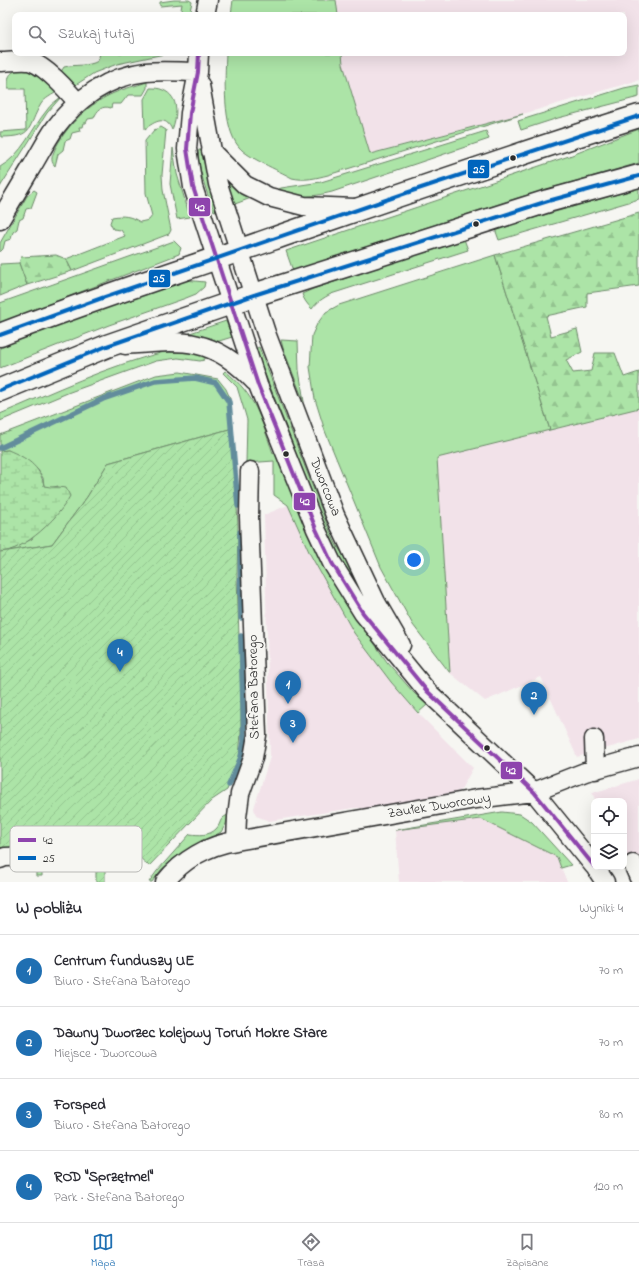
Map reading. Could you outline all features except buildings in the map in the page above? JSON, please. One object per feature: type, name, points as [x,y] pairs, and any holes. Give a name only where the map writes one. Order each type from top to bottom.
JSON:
[{"type":"main road","points":[[0,335],[45,317],[239,250],[567,138],[639,116]]},
{"type":"main road","points":[[0,390],[107,346],[254,295],[548,201],[639,176]]},
{"type":"street","points":[[206,12],[208,0]]},
{"type":"street","points":[[199,56],[198,72],[190,113],[188,149],[193,187],[216,258]]},
{"type":"street","points":[[0,62],[29,61],[54,78],[78,103]]},
{"type":"street","points":[[0,220],[52,132],[62,119],[78,103],[90,94],[107,84],[130,76],[156,72],[198,72]]},
{"type":"street","points":[[198,72],[218,184],[239,250]]},
{"type":"street","points":[[211,151],[245,185],[270,197],[304,206],[364,208]]},
{"type":"street","name":"Dworcowa","points":[[239,250],[266,333],[335,515],[376,602],[427,691]]},
{"type":"street","name":"Dworcowa","points":[[216,258],[258,385],[316,529],[332,563],[363,613],[427,691],[534,792],[591,862]]},
{"type":"street","points":[[107,346],[171,342],[199,344],[227,357],[244,370],[258,385]]},
{"type":"street","name":"Stefana Batorego","points":[[236,841],[240,794],[253,758],[257,735],[249,517],[250,470]]},
{"type":"street","points":[[594,739],[595,770]]},
{"type":"street","name":"Zaułek Dworcowy","points":[[236,841],[476,799],[534,792],[595,770],[639,757]]},
{"type":"street","points":[[165,882],[176,869],[195,856],[219,845],[236,841]]},
{"type":"street","points":[[0,859],[10,857]]},
{"type":"street","name":"Dworcowa","points":[[597,870],[605,882]]},
{"type":"shaded area","points":[[336,0],[639,0],[639,80],[523,114],[369,154],[343,64],[342,56],[627,56],[627,12],[338,12]]},
{"type":"shaded area","points":[[639,408],[639,739],[577,757],[541,677],[485,701],[450,673],[437,458]]},
{"type":"shaded area","points":[[288,505],[310,554],[354,633],[391,682],[418,713],[473,768],[460,791],[375,808],[354,808],[269,821],[256,816],[254,808],[270,757],[264,515]]},
{"type":"shaded area","points":[[639,779],[639,882],[630,882],[625,870],[627,870],[627,798],[594,798],[592,793]]},
{"type":"shaded area","points":[[481,819],[557,857],[567,882],[399,882],[395,830]]},
{"type":"green space","points":[[189,0],[192,2],[190,12],[181,12],[182,4],[160,6],[160,2]]},
{"type":"green space","points":[[233,0],[336,0],[338,12],[231,12]]},
{"type":"green space","points":[[99,56],[155,56],[117,64],[94,73],[74,86],[60,73],[64,67],[90,64],[98,61]]},
{"type":"green space","points":[[226,56],[342,56],[343,64],[370,154],[523,114],[328,175],[315,178],[297,179],[264,164],[239,147],[234,138],[227,115],[225,75]]},
{"type":"green space","points":[[23,67],[31,68],[59,91],[42,102],[31,125],[25,133],[12,137],[1,137],[0,132],[26,130],[25,89],[8,89],[8,80],[10,75]]},
{"type":"green space","points":[[147,82],[147,88],[143,95],[128,95],[121,104],[112,104],[111,108],[105,107],[100,109],[94,118],[88,119],[86,123],[83,123],[82,127],[79,127],[80,131],[72,133],[70,139],[65,141],[63,150],[58,154],[55,166],[53,164],[53,155],[61,138],[73,122],[88,108],[114,93]]},
{"type":"green space","points":[[639,85],[639,97],[558,118],[521,130],[518,121],[624,88]]},
{"type":"green space","points":[[150,88],[161,89],[168,93],[175,102],[176,113],[172,130],[167,122],[163,121],[156,122],[145,129],[144,99]]},
{"type":"green space","points":[[61,97],[47,113],[0,187],[0,167],[15,156],[48,108]]},
{"type":"green space","points":[[161,127],[166,130],[162,175],[163,190],[171,230],[169,234],[72,271],[66,259],[125,236],[121,230],[113,229],[110,223],[112,217],[127,216],[140,222],[149,220],[152,216],[146,193],[145,141],[154,130]]},
{"type":"green space","points":[[639,129],[639,163],[517,198],[293,271],[286,251],[572,155]]},
{"type":"green space","points":[[486,131],[489,139],[332,192],[318,195],[298,196],[277,190],[281,188],[321,182]]},
{"type":"green space","points":[[173,148],[177,174],[190,217],[177,219],[170,184]]},
{"type":"green space","points":[[199,150],[201,150],[218,209],[214,211],[201,171],[198,155]]},
{"type":"green space","points":[[225,179],[227,179],[251,198],[235,204]]},
{"type":"green space","points":[[639,188],[639,199],[499,240],[495,229]]},
{"type":"green space","points":[[34,190],[37,192],[31,208],[26,209],[23,218],[19,220],[17,229],[13,232],[11,239],[5,241],[3,249],[0,252],[0,243],[27,196]]},
{"type":"green space","points":[[639,213],[639,286],[587,293],[587,307],[546,316],[551,336],[577,329],[582,352],[566,360],[573,373],[591,371],[595,353],[615,353],[624,377],[639,372],[639,408],[550,430],[495,255]]},
{"type":"green space","points":[[464,239],[468,250],[331,294],[320,300],[312,309],[302,294],[313,289]]},
{"type":"green space","points":[[174,241],[181,248],[179,254],[0,323],[0,303]]},
{"type":"green space","points":[[56,255],[66,259],[72,271],[27,285],[19,263],[21,257]]},
{"type":"green space","points":[[495,255],[550,430],[437,458],[450,673],[413,625],[381,567],[325,431],[315,399],[310,367],[312,335],[317,324],[326,312],[339,305]]},
{"type":"green space","points":[[19,263],[27,285],[0,296],[0,264]]},
{"type":"green space","points":[[185,280],[205,282],[204,287],[196,294],[186,298],[109,325],[0,368],[0,347],[79,317]]},
{"type":"green space","points":[[226,321],[232,337],[216,342],[184,335]]},
{"type":"green space","points":[[281,340],[298,341],[299,370],[304,402],[283,348]]},
{"type":"green space","points":[[259,347],[336,544],[356,575],[389,633],[344,570],[296,463],[286,427],[255,349]]},
{"type":"green space","points":[[164,352],[194,353],[206,357],[204,360],[200,361],[178,358],[156,361],[70,392],[0,421],[0,414],[60,388],[122,364]]},
{"type":"green space","points":[[225,371],[244,389],[256,408],[273,453],[278,450],[355,615],[387,662],[414,693],[427,705],[418,713],[391,682],[354,633],[310,554],[288,505],[274,495],[274,461],[246,463],[247,420],[237,387],[223,373]]},
{"type":"green space","points":[[180,372],[218,379],[226,389],[230,398],[233,428],[108,463],[87,497],[52,544],[8,551],[32,539],[58,486],[50,488],[44,486],[43,478],[38,470],[8,450],[0,451],[0,435],[156,375]]},
{"type":"green space","points":[[233,428],[238,526],[237,577],[241,696],[239,759],[227,790],[212,800],[149,866],[142,860],[142,826],[10,826],[10,848],[0,848],[0,552],[52,544],[87,497],[108,463]]},
{"type":"green space","points":[[8,450],[26,459],[36,468],[40,473],[44,486],[66,488],[70,496],[50,523],[40,532],[20,546],[0,552],[0,451]]},
{"type":"green space","points":[[502,812],[520,814],[532,822],[571,865],[561,868],[557,857],[481,819],[395,830]]},
{"type":"green space","points":[[228,815],[226,824],[221,832],[199,843],[175,858],[161,870],[152,882],[149,882],[190,834],[200,835],[210,833],[218,827],[223,818]]},
{"type":"green space","points":[[36,872],[42,872],[42,876],[36,876]]},
{"type":"green space","points":[[96,872],[105,872],[105,882],[96,882]]},
{"type":"waterway","points":[[0,448],[103,399],[155,381],[195,378],[216,383],[229,402],[238,506]]},
{"type":"waterway","points":[[240,532],[241,618]]},
{"type":"waterway","points":[[229,785],[241,757],[244,742],[241,636]]},
{"type":"transit line","name":"42","points":[[199,56],[198,72],[190,113],[187,149],[193,187],[258,385],[316,529],[332,563],[363,613],[427,691],[534,792],[591,862]]},
{"type":"transit line","name":"25","points":[[0,335],[102,298],[409,192],[639,116]]},
{"type":"transit line","name":"25","points":[[0,390],[107,346],[254,295],[548,201],[639,176]]},
{"type":"place","name":"ROD \"Sprzętmel\"","points":[[120,672]]},
{"type":"place","name":"Centrum funduszy UE","points":[[288,704]]},
{"type":"place","name":"Dawny Dworzec kolejowy Toruń Mokre Stare","points":[[534,715]]},
{"type":"place","name":"Forsped","points":[[293,743]]}]
